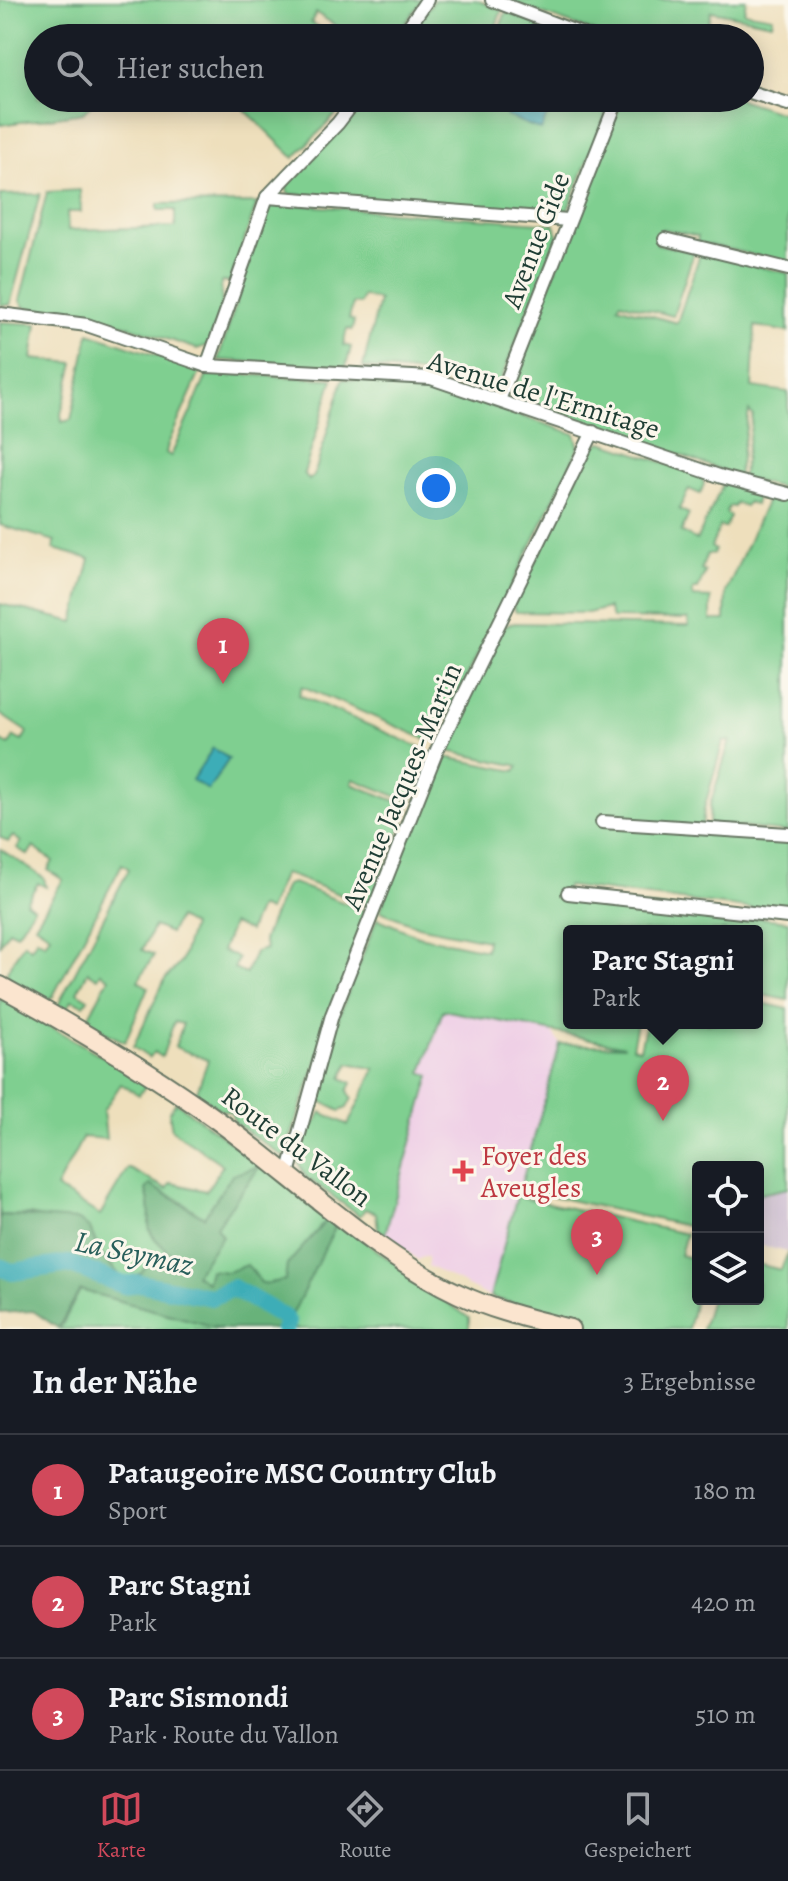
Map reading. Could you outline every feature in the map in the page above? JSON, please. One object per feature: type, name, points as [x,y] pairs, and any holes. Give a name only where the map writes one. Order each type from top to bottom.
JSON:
[{"type":"main road","name":"Route du Vallon","points":[[0,986],[123,1054],[385,1249],[447,1288],[498,1310],[570,1329]]},
{"type":"street","points":[[411,24],[427,0]]},
{"type":"street","points":[[492,0],[555,24]]},
{"type":"street","points":[[764,96],[788,104]]},
{"type":"street","points":[[207,366],[267,197],[346,112]]},
{"type":"street","name":"Avenue Gide","points":[[499,400],[612,112]]},
{"type":"street","points":[[267,197],[568,220]]},
{"type":"street","points":[[665,239],[788,269]]},
{"type":"street","name":"Avenue de l'Ermitage","points":[[0,314],[87,325],[207,366],[431,378],[722,477],[788,494]]},
{"type":"street","name":"Avenue Jacques-Martin","points":[[288,1174],[332,1015],[426,775],[593,432]]},
{"type":"street","points":[[602,822],[788,834]]},
{"type":"street","points":[[568,893],[788,917]]},
{"type":"shaded area","name":"Foyer des Aveugles","points":[[442,1010],[551,1031],[560,1044],[490,1297],[428,1266],[428,1257],[418,1260],[385,1234],[430,1076],[422,1072]]},
{"type":"shaded area","points":[[788,1188],[788,1252],[764,1246],[764,1191]]},
{"type":"green space","points":[[0,0],[422,0],[405,24],[333,24],[316,13],[311,22],[314,24],[24,24],[24,112],[84,112],[0,125]]},
{"type":"green space","points":[[434,0],[476,0],[502,10],[496,24],[418,24]]},
{"type":"green space","points":[[504,0],[746,0],[744,12],[773,17],[772,23],[711,11],[708,24],[572,24]]},
{"type":"green space","points":[[506,12],[538,24],[501,24]]},
{"type":"green space","points":[[764,107],[788,115],[788,263],[697,242],[698,236],[662,229],[657,244],[694,252],[673,316],[620,302],[618,306],[677,323],[700,254],[788,273],[788,332],[755,326],[752,387],[788,392],[788,489],[742,478],[753,415],[749,411],[738,476],[510,394],[509,389],[618,112],[764,112]]},
{"type":"green space","points":[[247,112],[338,112],[294,158]]},
{"type":"green space","points":[[355,112],[606,112],[568,209],[561,213],[288,194],[286,183]]},
{"type":"green space","points":[[80,190],[81,212],[67,212],[68,230],[175,227],[175,210],[158,210],[158,204],[257,203],[230,282],[221,282],[222,305],[208,345],[197,349],[113,321],[24,307],[20,301],[47,192]]},
{"type":"green space","points":[[40,194],[10,305],[0,305],[0,195]]},
{"type":"green space","points":[[267,205],[554,224],[558,235],[499,385],[491,389],[452,376],[363,367],[379,300],[363,296],[360,304],[353,303],[349,319],[354,321],[352,330],[347,329],[343,345],[351,347],[346,367],[218,360]]},
{"type":"green space","points":[[0,322],[37,324],[32,359],[74,363],[61,414],[62,422],[71,420],[89,333],[201,370],[168,444],[166,453],[171,456],[208,373],[333,379],[304,473],[309,480],[314,476],[343,379],[431,386],[575,434],[579,447],[438,736],[428,740],[302,686],[299,695],[424,749],[428,758],[411,802],[353,779],[352,784],[409,806],[370,906],[284,873],[268,911],[259,907],[249,931],[232,924],[222,951],[238,958],[234,969],[246,974],[255,952],[266,949],[263,940],[286,885],[293,883],[368,912],[284,1157],[235,1123],[231,1112],[220,1110],[196,1094],[208,1060],[175,1047],[183,1024],[174,1022],[162,1057],[154,1052],[149,1058],[133,1047],[165,979],[181,962],[192,926],[178,918],[170,933],[154,926],[142,950],[154,955],[138,981],[148,987],[125,1042],[85,1023],[109,978],[101,973],[98,978],[88,972],[77,992],[88,999],[84,1005],[72,1000],[65,1011],[57,1007],[129,869],[122,864],[52,998],[48,1000],[9,979],[7,971],[24,943],[31,948],[37,938],[45,943],[50,935],[35,925],[63,880],[48,870],[53,861],[33,847],[28,855],[17,848],[21,842],[13,836],[8,842],[0,837],[0,740],[9,745],[14,737],[22,741],[27,732],[0,714],[0,604],[74,622],[90,559],[54,549],[55,541],[0,525]]},
{"type":"green space","points":[[602,442],[701,475],[704,484],[700,494],[689,489],[679,509],[689,514],[681,532],[697,540],[724,482],[758,492],[755,505],[748,502],[745,506],[736,503],[734,507],[729,506],[726,513],[730,516],[725,528],[720,526],[711,547],[715,550],[713,554],[707,554],[701,570],[705,572],[698,589],[693,589],[693,597],[711,598],[711,620],[725,620],[726,592],[767,500],[771,496],[788,499],[788,832],[709,824],[710,805],[730,741],[723,742],[702,826],[788,837],[788,913],[567,886],[564,897],[788,921],[788,1000],[763,995],[763,925],[563,925],[563,1029],[636,1029],[632,1047],[640,1049],[645,1029],[763,1029],[763,1003],[788,1009],[788,1188],[764,1193],[764,1161],[692,1161],[692,1210],[687,1226],[520,1189],[560,1044],[625,1046],[443,1010],[422,1072],[430,1076],[385,1234],[378,1229],[376,1213],[365,1209],[360,1216],[306,1177],[298,1162],[309,1120],[316,1123],[321,1112],[348,1125],[375,1069],[349,1063],[342,1078],[352,1083],[348,1091],[352,1098],[347,1108],[340,1111],[314,1098],[332,1034],[377,918],[418,936],[486,950],[487,940],[418,926],[380,911],[440,756],[515,771],[519,766],[448,751],[445,746],[503,627],[511,623],[689,626],[688,619],[612,618],[608,608],[588,613],[516,612],[513,607],[591,447]]},
{"type":"green space","points":[[0,849],[44,878],[46,887],[38,883],[26,902],[34,908],[17,934],[9,930],[0,944]]},
{"type":"green space","points":[[0,998],[148,1082],[139,1095],[121,1084],[103,1111],[106,1139],[83,1137],[56,1188],[100,1215],[128,1168],[167,1189],[171,1183],[206,1191],[223,1165],[172,1130],[169,1113],[176,1102],[469,1318],[469,1329],[288,1329],[181,1274],[259,1167],[232,1176],[204,1217],[176,1198],[150,1186],[146,1190],[150,1231],[174,1256],[163,1266],[123,1279],[100,1253],[90,1229],[30,1215],[0,1215]]},
{"type":"green space","points":[[260,1166],[216,1227],[222,1236],[195,1275],[207,1282],[210,1270],[227,1272],[247,1265],[263,1283],[285,1280],[287,1265],[329,1217],[337,1223],[292,1315],[294,1329],[223,1329],[80,1290],[58,1328],[33,1311],[0,1313],[0,1215],[79,1220],[90,1229],[100,1253],[123,1279],[140,1274],[149,1262],[164,1266],[174,1256],[150,1231],[146,1190],[150,1185],[204,1217],[232,1175]]},
{"type":"green space","points":[[517,1196],[686,1234],[680,1255],[692,1258],[694,1305],[688,1329],[605,1329],[490,1297]]},
{"type":"green space","points":[[788,1252],[788,1329],[702,1329],[709,1305],[764,1305],[764,1266],[781,1270]]},
{"type":"green space","points":[[80,1290],[223,1329],[60,1329]]},
{"type":"water","points":[[507,112],[537,112],[547,116],[541,130],[506,116]]},
{"type":"water","points":[[213,748],[229,759],[208,790],[192,780]]},
{"type":"waterway","name":"La Seymaz","points":[[0,1267],[12,1272],[69,1264],[124,1285],[139,1283],[211,1297],[233,1288],[284,1317],[288,1323],[284,1329]]},
{"type":"place","name":"Pataugeoire MSC Country Club","points":[[223,684]]},
{"type":"place","name":"Parc Stagni","points":[[663,1121]]},
{"type":"place","name":"Foyer des Aveugles","points":[[463,1171]]},
{"type":"place","name":"Parc Sismondi","points":[[597,1275]]}]
